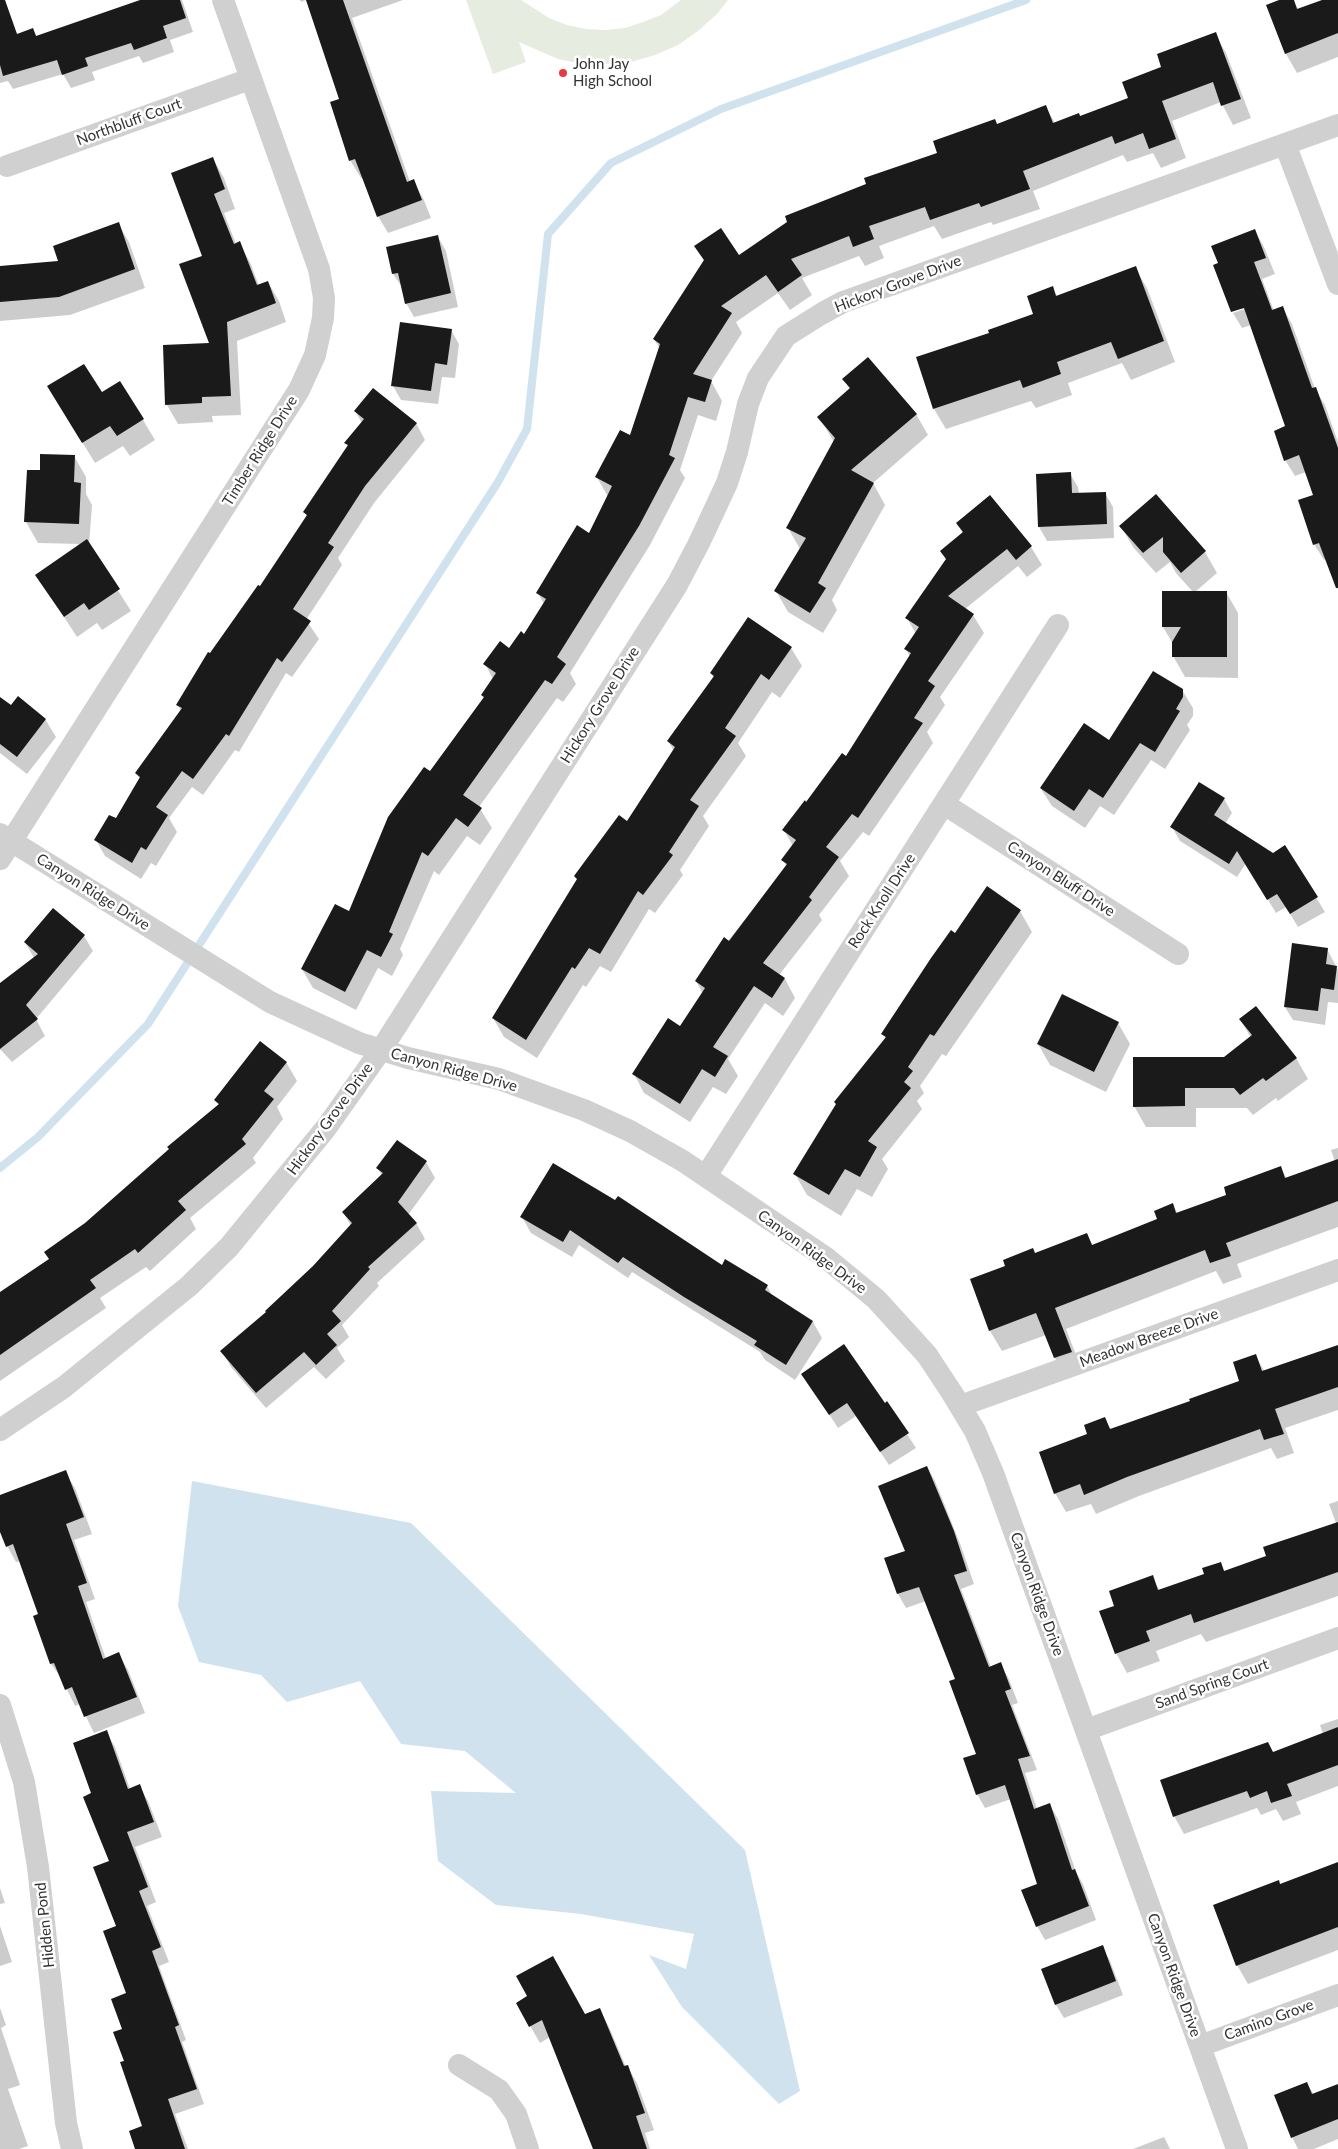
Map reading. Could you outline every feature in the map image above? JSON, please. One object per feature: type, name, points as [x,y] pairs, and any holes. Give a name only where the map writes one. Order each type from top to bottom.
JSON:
[{"type":"street","name":"Timber Ridge Drive","points":[[4,845],[299,390],[315,356],[323,318],[324,298],[319,269],[223,0]]},
{"type":"street","name":"Northbluff Court","points":[[7,166],[250,79]]},
{"type":"street","name":"Hickory Grove Drive","points":[[0,1430],[64,1387],[142,1326],[189,1286],[230,1247],[326,1128],[381,1050],[677,584],[699,544],[728,483],[748,404],[758,378],[786,336],[844,302],[1338,125]]},
{"type":"street","points":[[1285,144],[1338,284]]},
{"type":"street","name":"Rock Knoll Drive","points":[[706,1176],[1058,625]]},
{"type":"street","name":"Canyon Bluff Drive","points":[[944,804],[1178,954]]},
{"type":"street","name":"Canyon Ridge Drive","points":[[4,845],[170,940],[270,1002],[359,1043],[408,1058],[499,1079],[584,1110],[630,1130],[706,1176],[825,1258],[876,1299],[927,1355],[975,1431],[993,1473],[1237,2149]]},
{"type":"street","name":"Meadow Breeze Drive","points":[[960,1406],[1338,1270]]},
{"type":"street","name":"Sand Spring Court","points":[[1086,1730],[1338,1638]]},
{"type":"street","name":"Hidden Pond","points":[[0,1705],[24,1782],[38,1867],[66,2123],[72,2149]]},
{"type":"street","name":"Camino Grove","points":[[1200,2046],[1338,1995]]},
{"type":"street","points":[[459,2066],[499,2090],[516,2114],[528,2149]]},
{"type":"shaded area","points":[[466,0],[521,0],[549,18],[567,25],[586,29],[606,30],[625,28],[661,15],[681,0],[728,0],[717,14],[698,31],[678,45],[655,55],[631,62],[582,64],[558,59],[519,42],[526,62],[493,74]]},
{"type":"water","points":[[192,1481],[411,1523],[745,1850],[800,2091],[779,2104],[682,2007],[649,1955],[686,1969],[694,1934],[581,1914],[496,1905],[438,1861],[431,1791],[516,1793],[465,1751],[401,1744],[360,1681],[287,1702],[261,1675],[199,1662],[178,1606]]},
{"type":"building","points":[[0,0],[5,0],[17,34],[33,28],[36,36],[140,0],[180,0],[186,18],[163,26],[167,38],[134,50],[131,43],[85,58],[88,66],[62,75],[57,60],[3,76],[0,65]]},
{"type":"building","points":[[306,0],[343,0],[407,182],[414,179],[422,200],[377,217],[355,159],[349,161],[330,102],[339,99]]},
{"type":"building","points":[[1279,0],[1294,0],[1297,9],[1322,0],[1338,0],[1338,33],[1285,54],[1266,5]]},
{"type":"building","points":[[1216,32],[1241,99],[1221,106],[1213,82],[1162,101],[1176,139],[1149,149],[1143,133],[1115,144],[1112,136],[1023,171],[1030,189],[981,207],[979,203],[930,220],[925,207],[869,226],[874,239],[853,247],[849,236],[791,259],[802,275],[778,292],[766,275],[721,306],[732,313],[693,374],[712,380],[705,402],[688,397],[669,455],[675,458],[639,526],[557,657],[566,664],[552,684],[545,680],[463,795],[482,808],[468,827],[456,818],[428,856],[422,852],[389,932],[393,934],[381,957],[367,950],[345,992],[301,969],[335,904],[349,911],[388,817],[424,767],[430,771],[484,697],[481,695],[496,673],[483,664],[500,641],[509,648],[521,631],[524,634],[546,599],[536,593],[577,525],[589,533],[612,486],[595,477],[620,430],[630,435],[660,344],[653,339],[704,260],[694,246],[721,228],[739,255],[787,222],[785,216],[866,184],[864,178],[937,153],[933,141],[995,119],[997,124],[1046,105],[1053,123],[1079,113],[1080,116],[1128,98],[1122,82],[1161,67],[1157,54]]},
{"type":"building","points":[[213,157],[225,189],[214,194],[234,244],[240,241],[257,285],[268,281],[276,303],[227,322],[231,396],[202,397],[202,403],[165,405],[163,345],[209,343],[179,264],[202,256],[171,173]]},
{"type":"building","points":[[119,222],[135,269],[59,297],[0,302],[0,266],[58,261],[53,246]]},
{"type":"building","points":[[1255,229],[1266,258],[1254,262],[1272,310],[1283,306],[1312,388],[1316,387],[1338,448],[1338,588],[1336,588],[1319,543],[1313,545],[1298,500],[1313,495],[1299,455],[1284,461],[1274,431],[1285,426],[1244,308],[1231,312],[1213,265],[1218,263],[1211,246]]},
{"type":"building","points":[[438,235],[451,293],[405,304],[398,273],[392,274],[386,247]]},
{"type":"building","points":[[1136,266],[1164,341],[1118,359],[1111,342],[1057,362],[1061,374],[1023,388],[1020,380],[933,409],[916,357],[989,333],[988,330],[1033,314],[1027,296],[1053,286],[1056,296]]},
{"type":"building","points":[[400,322],[452,329],[447,365],[435,363],[431,391],[391,386]]},
{"type":"building","points":[[868,357],[917,414],[851,470],[874,483],[818,583],[826,588],[810,613],[774,591],[806,538],[786,528],[835,438],[817,417],[850,388],[842,379]]},
{"type":"building","points":[[84,364],[102,392],[120,381],[144,419],[117,436],[110,426],[82,443],[47,386]]},
{"type":"building","points":[[373,388],[417,423],[365,486],[328,543],[334,547],[293,609],[311,621],[282,662],[277,658],[229,736],[226,734],[193,779],[182,771],[156,807],[168,815],[146,850],[141,847],[132,863],[94,840],[109,815],[116,818],[140,777],[135,773],[182,708],[176,705],[208,652],[210,653],[258,585],[260,586],[307,515],[303,512],[348,445],[344,443],[364,419],[354,411]]},
{"type":"building","points":[[40,454],[75,455],[74,482],[81,483],[79,524],[24,522],[27,470],[40,470]]},
{"type":"building","points":[[1071,472],[1072,493],[1106,492],[1107,524],[1038,527],[1036,474]]},
{"type":"building","points":[[1156,494],[1206,551],[1181,573],[1163,552],[1163,537],[1143,553],[1119,526]]},
{"type":"building","points":[[990,495],[1032,546],[1016,560],[1007,549],[948,596],[974,614],[928,681],[935,686],[914,718],[923,723],[858,818],[852,814],[826,847],[839,857],[809,897],[812,900],[763,963],[785,978],[772,998],[754,986],[713,1047],[728,1056],[715,1077],[702,1069],[680,1104],[632,1074],[668,1018],[680,1026],[705,988],[695,981],[724,937],[729,941],[787,864],[781,860],[796,840],[782,830],[805,800],[806,802],[842,753],[846,756],[911,653],[904,649],[919,627],[905,618],[946,559],[940,551],[963,532],[956,523]]},
{"type":"building","points":[[87,539],[120,589],[89,610],[84,603],[64,617],[35,575]]},
{"type":"building","points":[[1162,591],[1227,591],[1227,657],[1172,657],[1172,642],[1181,627],[1162,627]]},
{"type":"building","points":[[748,617],[792,647],[769,680],[761,674],[725,728],[736,736],[690,800],[699,806],[669,852],[673,855],[643,895],[638,891],[600,954],[589,948],[575,969],[572,967],[526,1040],[492,1018],[577,879],[574,876],[619,815],[627,821],[675,747],[667,741],[714,676],[710,673]]},
{"type":"building","points":[[1153,671],[1183,689],[1183,697],[1176,709],[1180,711],[1155,752],[1140,743],[1103,798],[1089,789],[1074,811],[1040,788],[1084,723],[1109,740]]},
{"type":"building","points":[[18,696],[46,719],[17,757],[0,744],[0,697],[11,705]]},
{"type":"building","points":[[1199,782],[1225,798],[1214,815],[1273,853],[1285,845],[1318,897],[1290,914],[1277,894],[1267,900],[1237,851],[1229,864],[1170,827]]},
{"type":"building","points":[[987,886],[1021,910],[934,1036],[930,1034],[908,1067],[913,1071],[904,1082],[911,1088],[868,1141],[877,1147],[860,1177],[845,1169],[829,1195],[793,1174],[836,1104],[834,1102],[886,1037],[881,1034],[931,958],[951,930],[955,933]]},
{"type":"building","points":[[53,908],[85,935],[26,1005],[38,1019],[0,1049],[0,983],[38,954],[24,942]]},
{"type":"building","points":[[1292,943],[1328,948],[1326,964],[1337,966],[1334,990],[1321,988],[1318,1011],[1284,1007]]},
{"type":"building","points":[[1062,994],[1119,1022],[1094,1072],[1037,1044]]},
{"type":"building","points":[[1256,1006],[1297,1058],[1266,1081],[1263,1078],[1240,1095],[1234,1088],[1185,1088],[1185,1106],[1133,1107],[1133,1057],[1224,1057],[1252,1035],[1239,1019]]},
{"type":"building","points":[[260,1041],[287,1062],[264,1091],[274,1099],[242,1139],[246,1144],[178,1201],[186,1210],[138,1253],[135,1249],[90,1280],[96,1288],[0,1355],[0,1292],[49,1259],[44,1252],[85,1223],[169,1149],[167,1147],[219,1104],[214,1100]]},
{"type":"building","points":[[397,1140],[427,1161],[398,1202],[417,1223],[368,1267],[370,1269],[332,1311],[341,1321],[327,1334],[337,1345],[316,1365],[304,1352],[256,1393],[220,1351],[266,1312],[313,1266],[352,1223],[342,1212],[383,1173],[376,1168]]},
{"type":"building","points":[[1338,1159],[1338,1201],[1226,1243],[1231,1256],[1210,1263],[1205,1250],[1055,1308],[1072,1352],[1054,1358],[1036,1313],[989,1331],[970,1279],[1005,1266],[1003,1260],[1033,1248],[1035,1253],[1087,1233],[1092,1245],[1157,1219],[1154,1211],[1173,1203],[1176,1213],[1226,1195],[1224,1187],[1281,1166],[1285,1178]]},
{"type":"building","points":[[553,1163],[615,1200],[618,1196],[722,1265],[725,1259],[768,1285],[765,1290],[813,1321],[786,1365],[754,1345],[757,1341],[623,1257],[618,1263],[570,1230],[563,1242],[520,1217]]},
{"type":"building","points":[[844,1344],[885,1403],[887,1401],[909,1433],[880,1452],[847,1403],[829,1415],[801,1374]]},
{"type":"building","points":[[1338,1345],[1338,1387],[1275,1409],[1284,1434],[1264,1440],[1260,1429],[1127,1477],[1084,1495],[1080,1484],[1054,1494],[1039,1452],[1087,1434],[1084,1425],[1105,1417],[1110,1429],[1190,1401],[1189,1399],[1239,1381],[1233,1362],[1256,1354],[1262,1371]]},
{"type":"building","points":[[927,1466],[954,1531],[967,1571],[954,1575],[989,1667],[1001,1662],[1011,1689],[1005,1691],[1030,1756],[1018,1759],[1034,1809],[1050,1803],[1072,1870],[1075,1869],[1089,1906],[1036,1927],[1021,1890],[1037,1884],[1005,1785],[976,1795],[963,1758],[976,1754],[949,1681],[955,1679],[919,1587],[897,1594],[884,1558],[905,1551],[878,1486]]},
{"type":"building","points":[[66,1470],[84,1517],[66,1524],[87,1583],[78,1586],[103,1659],[119,1652],[137,1697],[84,1717],[72,1687],[65,1690],[54,1663],[50,1664],[33,1616],[38,1614],[13,1544],[6,1547],[0,1532],[0,1495]]},
{"type":"building","points":[[1338,1522],[1338,1572],[1194,1623],[1191,1614],[1146,1631],[1150,1641],[1115,1654],[1099,1611],[1114,1606],[1109,1591],[1153,1575],[1158,1590],[1204,1574],[1202,1568],[1221,1562],[1224,1571],[1266,1556],[1263,1547]]},
{"type":"building","points":[[1338,1727],[1338,1765],[1287,1784],[1292,1796],[1271,1803],[1267,1791],[1250,1798],[1247,1791],[1173,1817],[1160,1780],[1268,1742],[1273,1752]]},
{"type":"building","points":[[107,1730],[128,1789],[140,1784],[154,1822],[127,1832],[148,1887],[139,1891],[161,1947],[152,1951],[179,2025],[175,2027],[197,2089],[168,2099],[185,2149],[135,2149],[129,2131],[142,2126],[120,2062],[124,2061],[113,2032],[122,2029],[111,1999],[126,1993],[103,1931],[116,1926],[93,1867],[109,1861],[83,1797],[91,1793],[73,1743]]},
{"type":"building","points":[[1338,1862],[1338,1927],[1236,1966],[1213,1905],[1279,1880],[1280,1884]]},
{"type":"building","points":[[1103,1945],[1116,1981],[1055,2005],[1041,1969]]},
{"type":"building","points":[[553,1956],[585,2014],[600,2008],[624,2066],[628,2065],[645,2113],[636,2116],[647,2149],[593,2149],[542,2020],[529,2027],[516,2003],[527,1996],[516,1976]]},
{"type":"building","points":[[1307,2082],[1312,2094],[1338,2084],[1338,2119],[1291,2138],[1274,2095]]},
{"type":"waterway","points":[[0,1168],[38,1137],[148,1024],[498,482],[527,429],[548,234],[611,163],[721,109],[1026,0]]},
{"type":"place","name":"John Jay High School","points":[[563,73]]}]
